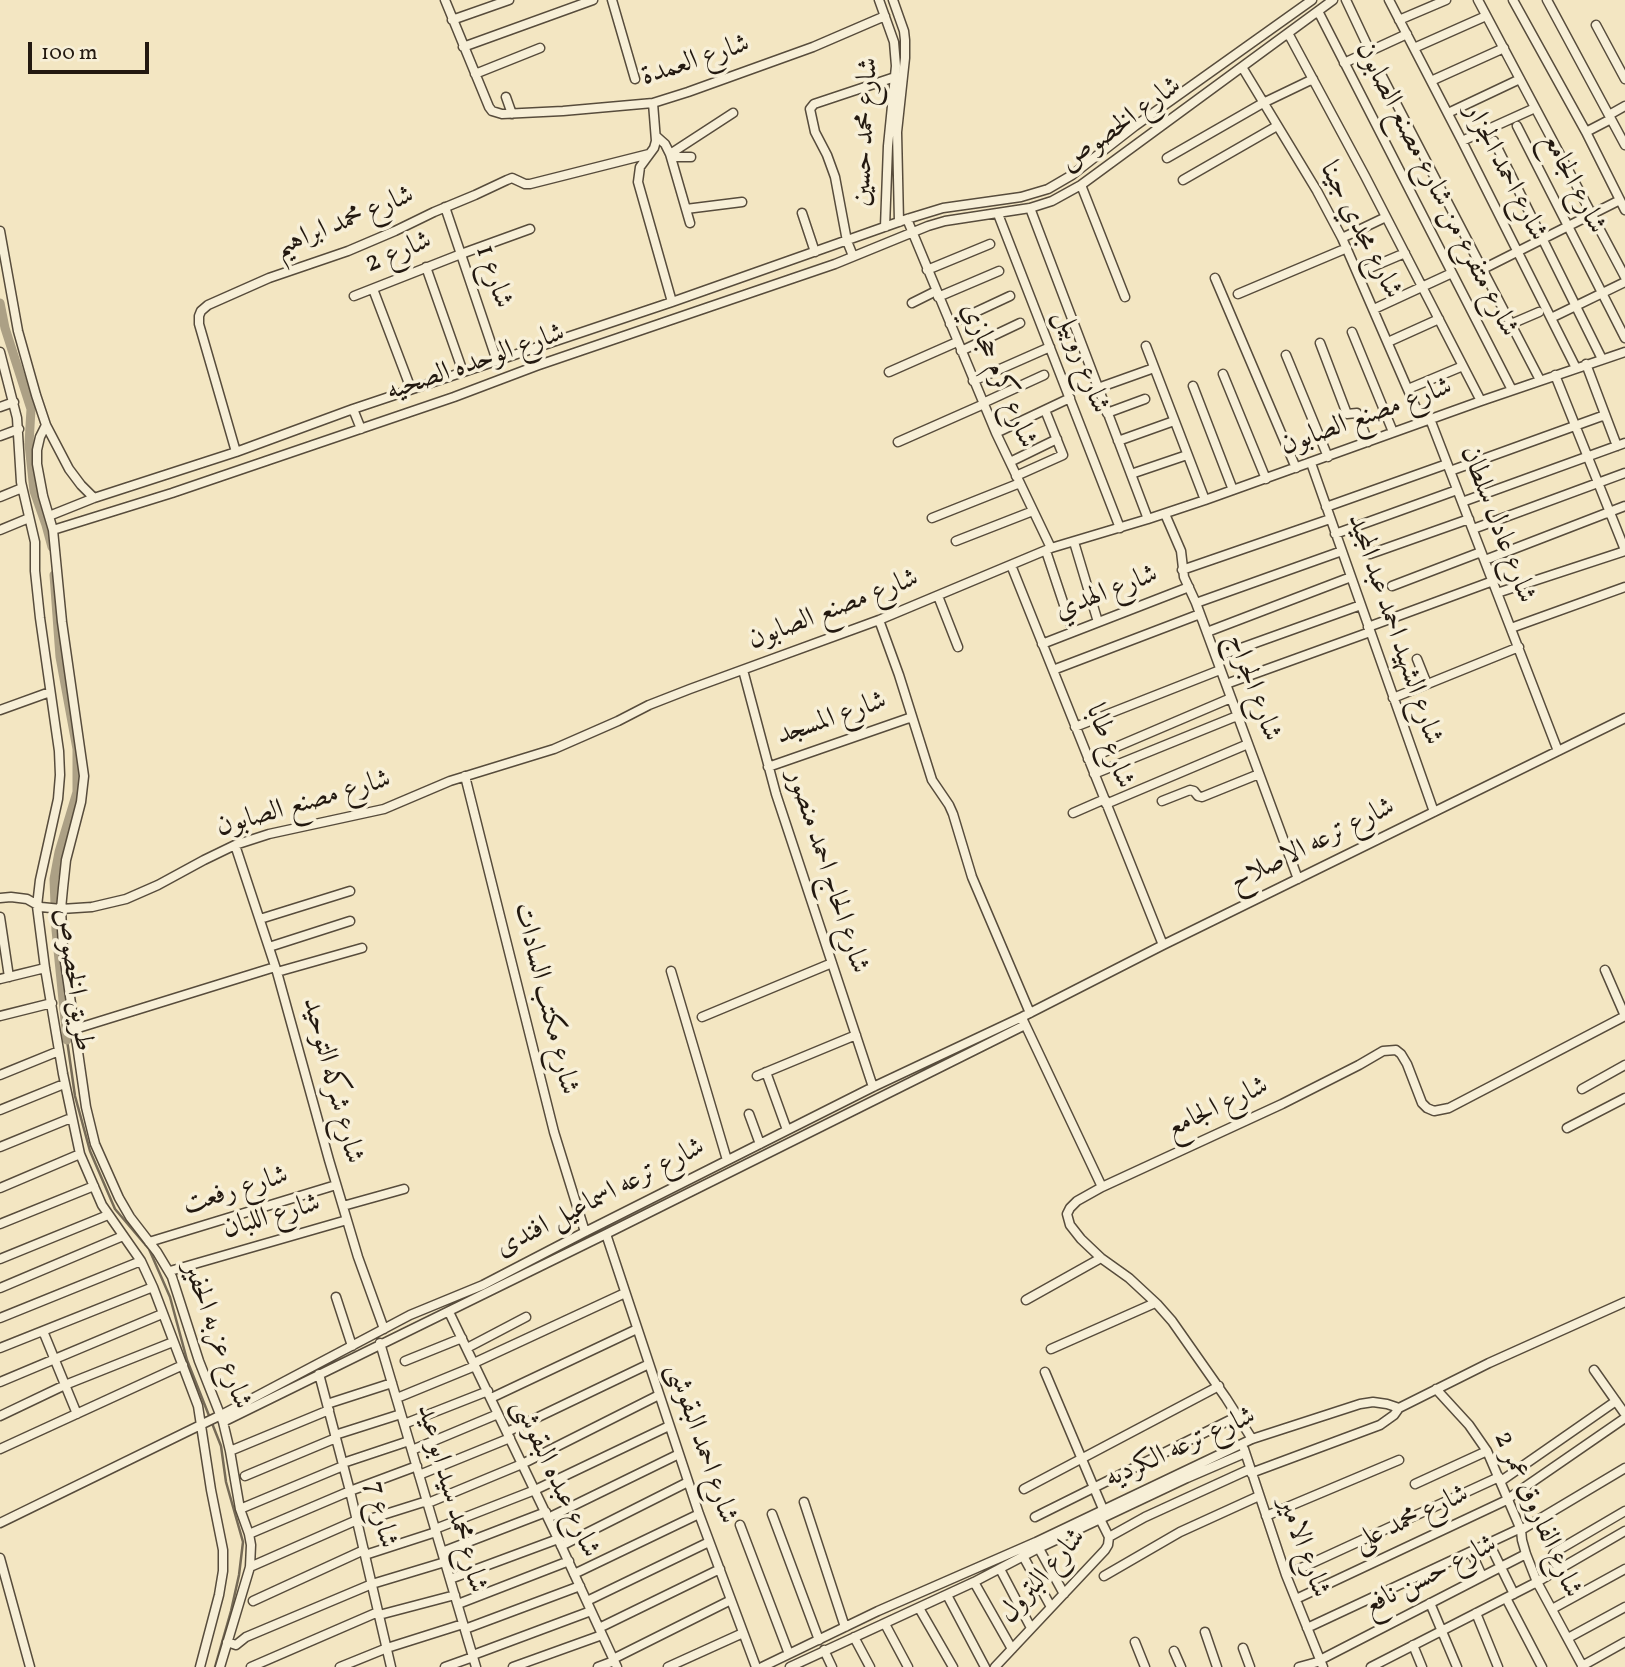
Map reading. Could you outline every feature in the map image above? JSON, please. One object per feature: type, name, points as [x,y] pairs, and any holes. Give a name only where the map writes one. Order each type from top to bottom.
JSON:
[{"type":"street","points":[[445,0],[492,111],[496,114],[512,114],[506,97]]},
{"type":"street","points":[[452,20],[509,0]]},
{"type":"street","points":[[463,47],[593,0]]},
{"type":"street","points":[[612,0],[635,79]]},
{"type":"street","name":"شارع محمد حسين","points":[[879,0],[894,42],[896,66],[888,146],[885,227]]},
{"type":"street","name":"شارع محمد حسين","points":[[893,0],[905,40],[897,132],[903,220]]},
{"type":"street","name":"شارع الخصوص","points":[[903,220],[943,208],[1035,194],[1060,183],[1312,0]]},
{"type":"street","name":"شارع الخصوص","points":[[912,232],[945,221],[1030,208],[1082,185],[1333,0]]},
{"type":"street","points":[[1346,0],[1370,51]]},
{"type":"street","name":"شارع احمد الجزار","points":[[1389,0],[1576,368]]},
{"type":"street","points":[[1399,20],[1446,0]]},
{"type":"street","points":[[1478,0],[1625,280],[1551,318]]},
{"type":"street","points":[[1513,0],[1586,132],[1625,210]]},
{"type":"street","points":[[1547,0],[1625,145]]},
{"type":"street","name":"شارع متفرع من شارع مصنع الصابون","points":[[1318,10],[1512,390]]},
{"type":"street","name":"شارع العمدة","points":[[512,114],[653,103],[813,47],[885,16]]},
{"type":"street","points":[[1414,48],[1486,16]]},
{"type":"street","points":[[1596,25],[1625,79]]},
{"type":"street","points":[[1289,33],[1481,401]]},
{"type":"street","points":[[1344,62],[1407,34]]},
{"type":"street","points":[[475,74],[540,48]]},
{"type":"street","points":[[1431,81],[1504,48]]},
{"type":"street","name":"شارع مجدي جينا","points":[[1242,67],[1317,191],[1342,238],[1408,389],[1426,420]]},
{"type":"street","points":[[1382,76],[1540,380]]},
{"type":"street","points":[[853,256],[847,241],[835,177],[817,137],[810,109],[814,104],[895,77]]},
{"type":"street","points":[[1167,158],[1263,103],[1313,79]]},
{"type":"street","points":[[1448,113],[1520,79]]},
{"type":"street","points":[[653,103],[656,136],[654,148],[640,167],[638,182],[672,302]]},
{"type":"street","points":[[1586,132],[1625,106]]},
{"type":"street","points":[[1462,141],[1535,108]]},
{"type":"street","points":[[671,156],[733,113]]},
{"type":"street","points":[[1183,180],[1277,126]]},
{"type":"street","name":"شارع الجامع","points":[[1517,127],[1625,338]]},
{"type":"street","points":[[656,136],[665,144],[671,156],[690,223]]},
{"type":"street","points":[[1494,141],[1602,359]]},
{"type":"street","name":"شارع محمد ابراهيم","points":[[236,452],[199,324],[201,311],[269,278],[348,251],[512,178],[530,184],[649,154]]},
{"type":"street","points":[[671,156],[691,157]]},
{"type":"street","points":[[1082,185],[1125,297]]},
{"type":"street","points":[[1483,269],[1620,200]]},
{"type":"street","points":[[686,209],[742,202]]},
{"type":"street","name":"شارع 1","points":[[445,207],[496,360]]},
{"type":"street","points":[[1030,208],[1148,519]]},
{"type":"street","points":[[802,214],[815,252]]},
{"type":"street","name":"شارع روبيل","points":[[998,214],[1121,528]]},
{"type":"street","points":[[1342,238],[1386,217]]},
{"type":"street","name":"شارع الوحده الصحيه","points":[[49,516],[94,498],[236,452],[353,409],[672,302],[903,220]]},
{"type":"street","name":"شارع كرم حجازي","points":[[903,220],[912,232],[996,433],[1033,511],[1049,550],[1073,632]]},
{"type":"street","name":"شارع 2","points":[[354,296],[530,229]]},
{"type":"street","points":[[0,231],[18,331],[46,425],[69,469],[94,498]]},
{"type":"street","name":"شارع الوحده الصحيه","points":[[53,530],[185,489],[454,397],[853,256],[912,232]]},
{"type":"street","points":[[927,270],[990,244]]},
{"type":"street","points":[[1238,294],[1347,248]]},
{"type":"street","points":[[1358,273],[1405,253]]},
{"type":"street","points":[[426,267],[463,372]]},
{"type":"street","points":[[912,303],[999,271]]},
{"type":"street","points":[[1374,309],[1452,273]]},
{"type":"street","points":[[1215,278],[1296,468]]},
{"type":"street","points":[[373,289],[411,389]]},
{"type":"street","points":[[950,324],[1010,296]]},
{"type":"street","points":[[1511,324],[1539,312]]},
{"type":"street","points":[[1388,342],[1439,319]]},
{"type":"street","points":[[961,351],[1020,323]]},
{"type":"street","points":[[1352,332],[1393,432]]},
{"type":"street","points":[[889,372],[957,342]]},
{"type":"street","points":[[1320,344],[1347,414],[1357,413],[1368,442]]},
{"type":"street","points":[[974,381],[1050,346]]},
{"type":"street","points":[[1146,346],[1205,500]]},
{"type":"street","points":[[530,349],[536,366]]},
{"type":"street","name":"طريق الخصوص","points":[[0,352],[4,378],[14,402],[19,429],[22,488],[36,542],[35,571],[59,751],[58,799],[40,880],[39,906],[45,968],[64,1084],[80,1154],[108,1215],[141,1261],[153,1287],[198,1406],[202,1425]]},
{"type":"street","name":"شارع مصنع الصابون","points":[[0,898],[27,899],[39,906],[58,909],[92,908],[126,899],[235,845],[269,834],[384,809],[436,786],[554,748],[649,705],[879,620],[1049,550],[1165,514],[1625,352]]},
{"type":"street","points":[[1286,355],[1328,457]]},
{"type":"street","points":[[1462,502],[1621,444],[1605,415],[1586,364]]},
{"type":"street","points":[[1408,389],[1463,366]]},
{"type":"street","points":[[1098,388],[1154,368]]},
{"type":"street","points":[[1223,374],[1265,479]]},
{"type":"street","points":[[898,442],[1044,375]]},
{"type":"street","points":[[1497,593],[1624,546],[1555,375]]},
{"type":"street","points":[[1193,386],[1233,490]]},
{"type":"street","points":[[996,433],[1070,398]]},
{"type":"street","points":[[1107,413],[1144,399]]},
{"type":"street","points":[[0,407],[14,402]]},
{"type":"street","points":[[353,409],[361,429]]},
{"type":"street","points":[[932,518],[1018,480],[1063,455],[1045,410]]},
{"type":"street","points":[[1326,507],[1605,415]]},
{"type":"street","name":"شارع عادل سلطان","points":[[1426,420],[1449,467],[1559,751]]},
{"type":"street","points":[[1118,441],[1174,421]]},
{"type":"street","name":"شارع عزبه الحفير","points":[[46,425],[40,437],[37,464],[53,530],[62,622],[84,776],[58,909],[63,948],[86,1107],[95,1144],[130,1217],[170,1271],[199,1361],[221,1418],[240,1509],[249,1534],[250,1567],[220,1667]]},
{"type":"street","points":[[0,436],[19,429]]},
{"type":"street","points":[[1010,462],[1057,439]]},
{"type":"street","points":[[1131,474],[1187,455]]},
{"type":"street","name":"شارع الشهيد احمد عبد المجيد","points":[[1311,463],[1434,812]]},
{"type":"street","points":[[1473,529],[1625,473]]},
{"type":"street","points":[[0,497],[22,488]]},
{"type":"street","points":[[1335,534],[1457,491]]},
{"type":"street","points":[[1392,586],[1625,506]]},
{"type":"street","points":[[957,541],[1033,511]]},
{"type":"street","name":"شارع الجراج","points":[[1165,514],[1181,551],[1182,570],[1298,879]]},
{"type":"street","points":[[0,530],[29,518]]},
{"type":"street","points":[[1182,570],[1330,519]]},
{"type":"street","points":[[1370,554],[1469,519]]},
{"type":"street","points":[[1074,542],[1098,622]]},
{"type":"street","points":[[1196,603],[1342,551]]},
{"type":"street","name":"شارع طابا","points":[[1011,565],[1163,945]]},
{"type":"street","points":[[1207,632],[1351,578]]},
{"type":"street","points":[[1226,684],[1493,582]]},
{"type":"street","name":"شارع الهدي","points":[[1042,643],[1189,587]]},
{"type":"street","points":[[1511,628],[1625,587]]},
{"type":"street","points":[[938,596],[958,647]]},
{"type":"street","points":[[1216,657],[1361,606]]},
{"type":"street","points":[[1053,670],[1200,614]]},
{"type":"street","points":[[879,620],[932,780],[954,814],[972,877],[1026,1019],[1102,1187]]},
{"type":"street","name":"شارع عادل سلطان","points":[[1393,698],[1518,647]]},
{"type":"street","points":[[1417,659],[1427,684]]},
{"type":"street","name":"شارع الحاج احمد منصور","points":[[743,670],[790,838],[873,1087]]},
{"type":"street","points":[[1076,727],[1220,670]]},
{"type":"street","points":[[0,710],[50,692]]},
{"type":"street","points":[[1088,759],[1231,698]]},
{"type":"street","points":[[1094,774],[1237,716]]},
{"type":"street","name":"شارع المسجد","points":[[768,767],[912,717]]},
{"type":"street","name":"شارع ترعه الاصلاح","points":[[1026,1019],[1163,945],[1625,718]]},
{"type":"street","points":[[1073,813],[1248,744]]},
{"type":"street","points":[[1162,801],[1190,790],[1202,797],[1259,774]]},
{"type":"street","name":"شارع مكتب السادات","points":[[465,776],[554,1132],[585,1232]]},
{"type":"street","points":[[1211,782],[1215,792]]},
{"type":"street","name":"شارع شركه التوحيد","points":[[235,845],[276,969],[358,1258],[384,1329]]},
{"type":"street","points":[[260,919],[350,891]]},
{"type":"street","points":[[0,917],[4,978],[45,968]]},
{"type":"street","points":[[269,947],[350,921]]},
{"type":"street","points":[[75,1029],[276,969],[362,948]]},
{"type":"street","points":[[702,1017],[832,963]]},
{"type":"street","points":[[1605,970],[1625,1016]]},
{"type":"street","points":[[671,971],[727,1160]]},
{"type":"street","points":[[0,1016],[52,1003]]},
{"type":"street","name":"شارع الجامع","points":[[1252,1438],[1196,1353],[1156,1303],[1129,1278],[1101,1258],[1070,1225],[1068,1214],[1077,1201],[1282,1104],[1383,1051],[1391,1049],[1401,1054],[1422,1103],[1434,1111],[1449,1108],[1625,1016]]},
{"type":"street","name":"شارع ترعه اسماعيل افندى","points":[[221,1418],[410,1315],[483,1285],[873,1087],[1026,1019]]},
{"type":"street","name":"شارع ترعه اسماعيل افندى","points":[[0,1523],[202,1425],[319,1374],[449,1312],[647,1214],[1026,1019]]},
{"type":"street","points":[[757,1076],[856,1035]]},
{"type":"street","points":[[0,1075],[59,1051]]},
{"type":"street","points":[[1582,1088],[1625,1065]]},
{"type":"street","points":[[766,1072],[787,1130]]},
{"type":"street","points":[[0,1110],[64,1084]]},
{"type":"street","points":[[1567,1128],[1625,1098]]},
{"type":"street","points":[[749,1114],[760,1144]]},
{"type":"street","points":[[0,1147],[71,1118]]},
{"type":"street","points":[[0,1188],[80,1154]]},
{"type":"street","name":"شارع رفعت","points":[[149,1242],[336,1185]]},
{"type":"street","points":[[0,1224],[94,1186]]},
{"type":"street","points":[[343,1206],[404,1189]]},
{"type":"street","points":[[643,1204],[647,1214]]},
{"type":"street","points":[[0,1259],[108,1215]]},
{"type":"street","name":"شارع اللبان","points":[[170,1271],[347,1220]]},
{"type":"street","name":"شارع احمد البقوشى","points":[[606,1234],[699,1514],[756,1667]]},
{"type":"street","points":[[0,1288],[123,1236]]},
{"type":"street","points":[[1026,1300],[1101,1258]]},
{"type":"street","points":[[0,1318],[141,1261]]},
{"type":"street","points":[[0,1349],[153,1287]]},
{"type":"street","points":[[397,1398],[475,1365],[625,1293]]},
{"type":"street","points":[[336,1297],[352,1346]]},
{"type":"street","points":[[1109,1537],[1145,1517],[1251,1471],[1380,1425],[1399,1408],[1489,1363],[1625,1302]]},
{"type":"street","points":[[1051,1349],[1156,1303]]},
{"type":"street","name":"شارع عبده البقوشى","points":[[449,1312],[615,1662]]},
{"type":"street","points":[[0,1381],[162,1314]]},
{"type":"street","points":[[467,1348],[526,1317]]},
{"type":"street","points":[[404,1424],[489,1395],[637,1329]]},
{"type":"street","points":[[43,1331],[77,1414]]},
{"type":"street","points":[[405,1361],[462,1338]]},
{"type":"street","points":[[0,1416],[65,1385],[173,1342]]},
{"type":"street","name":"شارع محمد سيد ابو عيد","points":[[380,1343],[476,1667]]},
{"type":"street","points":[[249,1534],[350,1491],[418,1470],[508,1435],[649,1364]]},
{"type":"street","points":[[0,1449],[183,1365]]},
{"type":"street","points":[[1594,1370],[1625,1416]]},
{"type":"street","name":"شارع البترول","points":[[995,1667],[1108,1545],[1109,1537],[1094,1488],[1045,1372]]},
{"type":"street","name":"شارع 7","points":[[319,1374],[350,1491],[391,1667]]},
{"type":"street","points":[[230,1451],[328,1407],[392,1383]]},
{"type":"street","points":[[1024,1489],[1219,1386]]},
{"type":"street","name":"شارع الفاروق عمر 2","points":[[1437,1389],[1469,1425],[1487,1451],[1521,1529],[1526,1554],[1537,1581],[1583,1666]]},
{"type":"street","points":[[250,1567],[357,1522],[427,1502],[522,1464],[659,1395]]},
{"type":"street","points":[[1286,1574],[1500,1479],[1616,1401]]},
{"type":"street","name":"شارع ترعه الكرديه","points":[[762,1667],[845,1627],[1037,1545],[1252,1438],[1360,1404],[1373,1402],[1399,1408]]},
{"type":"street","points":[[412,1450],[498,1413]]},
{"type":"street","points":[[245,1476],[336,1437],[401,1414]]},
{"type":"street","points":[[1035,1517],[1238,1416]]},
{"type":"street","name":"شارع محمد على","points":[[1296,1599],[1509,1499],[1625,1416]]},
{"type":"street","name":"شارع عزبه الحفير","points":[[200,1667],[223,1571],[223,1550],[202,1425]]},
{"type":"street","points":[[253,1601],[364,1553],[436,1530],[535,1490],[669,1426]]},
{"type":"street","points":[[240,1509],[343,1464],[409,1441]]},
{"type":"street","name":"شارع الامير","points":[[1242,1444],[1286,1574],[1321,1662]]},
{"type":"street","points":[[1415,1484],[1487,1451]]},
{"type":"street","name":"شارع ترعه الكرديه","points":[[1100,1514],[1245,1453]]},
{"type":"street","points":[[442,1552],[547,1515],[679,1454]]},
{"type":"street","points":[[1266,1516],[1399,1460]]},
{"type":"street","points":[[1307,1628],[1521,1529],[1624,1471]]},
{"type":"street","points":[[450,1579],[560,1542],[688,1482]]},
{"type":"street","points":[[1104,1576],[1180,1532],[1259,1496]]},
{"type":"street","points":[[804,1503],[845,1627]]},
{"type":"street","points":[[1559,1569],[1553,1560],[1555,1552],[1625,1511]]},
{"type":"street","points":[[574,1574],[699,1514]]},
{"type":"street","points":[[772,1514],[818,1640]]},
{"type":"street","points":[[740,1525],[790,1667]]},
{"type":"street","points":[[1371,1667],[1384,1664],[1625,1531]]},
{"type":"street","points":[[587,1601],[709,1542]]},
{"type":"street","points":[[1489,1543],[1542,1667]]},
{"type":"street","points":[[1037,1545],[1064,1594]]},
{"type":"street","name":"شارع ترعه الكرديه","points":[[790,1667],[974,1582],[1023,1556],[1037,1545]]},
{"type":"street","points":[[1471,1552],[1482,1576]]},
{"type":"street","name":"شارع حسن نافع","points":[[1299,1667],[1321,1662],[1526,1554]]},
{"type":"street","points":[[1023,1556],[1051,1607]]},
{"type":"street","points":[[0,1558],[30,1667]]},
{"type":"street","points":[[227,1642],[236,1645],[246,1637],[372,1584],[445,1562]]},
{"type":"street","points":[[457,1604],[569,1562]]},
{"type":"street","points":[[513,1667],[601,1631],[720,1569]]},
{"type":"street","points":[[1000,1569],[1031,1628]]},
{"type":"street","points":[[1552,1609],[1625,1569]]},
{"type":"street","points":[[974,1582],[1012,1649]]},
{"type":"street","points":[[340,1667],[387,1648],[464,1627],[580,1586]]},
{"type":"street","points":[[251,1667],[378,1614],[455,1595]]},
{"type":"street","points":[[947,1595],[985,1667]]},
{"type":"street","points":[[598,1667],[615,1662],[731,1600]]},
{"type":"street","points":[[1430,1603],[1457,1667]]},
{"type":"street","points":[[1567,1639],[1625,1606]]},
{"type":"street","points":[[919,1608],[953,1667]]},
{"type":"street","points":[[445,1667],[591,1611]]},
{"type":"street","points":[[1476,1613],[1498,1667]]},
{"type":"street","points":[[885,1624],[908,1667]]},
{"type":"street","points":[[1205,1632],[1217,1667]]},
{"type":"street","points":[[668,1667],[743,1633]]},
{"type":"street","points":[[854,1637],[870,1667]]},
{"type":"street","points":[[1136,1642],[1145,1667]]},
{"type":"street","points":[[1583,1666],[1625,1642]]},
{"type":"street","points":[[1413,1646],[1422,1667]]},
{"type":"street","points":[[1243,1648],[1250,1667]]},
{"type":"street","points":[[824,1650],[832,1667]]},
{"type":"street","points":[[1174,1651],[1181,1667]]},
{"type":"street","points":[[1004,1657],[1008,1667]]},
{"type":"waterway","points":[[0,303],[5,328],[31,409],[29,444],[34,491],[52,547]]},
{"type":"waterway","points":[[54,575],[60,657],[77,749],[77,792],[54,879],[56,930],[67,1040]]},
{"type":"waterway","points":[[67,1040],[75,1096],[90,1151],[115,1209],[149,1249],[170,1297],[187,1360],[221,1446],[226,1482],[243,1542],[231,1611],[215,1667]]}]
